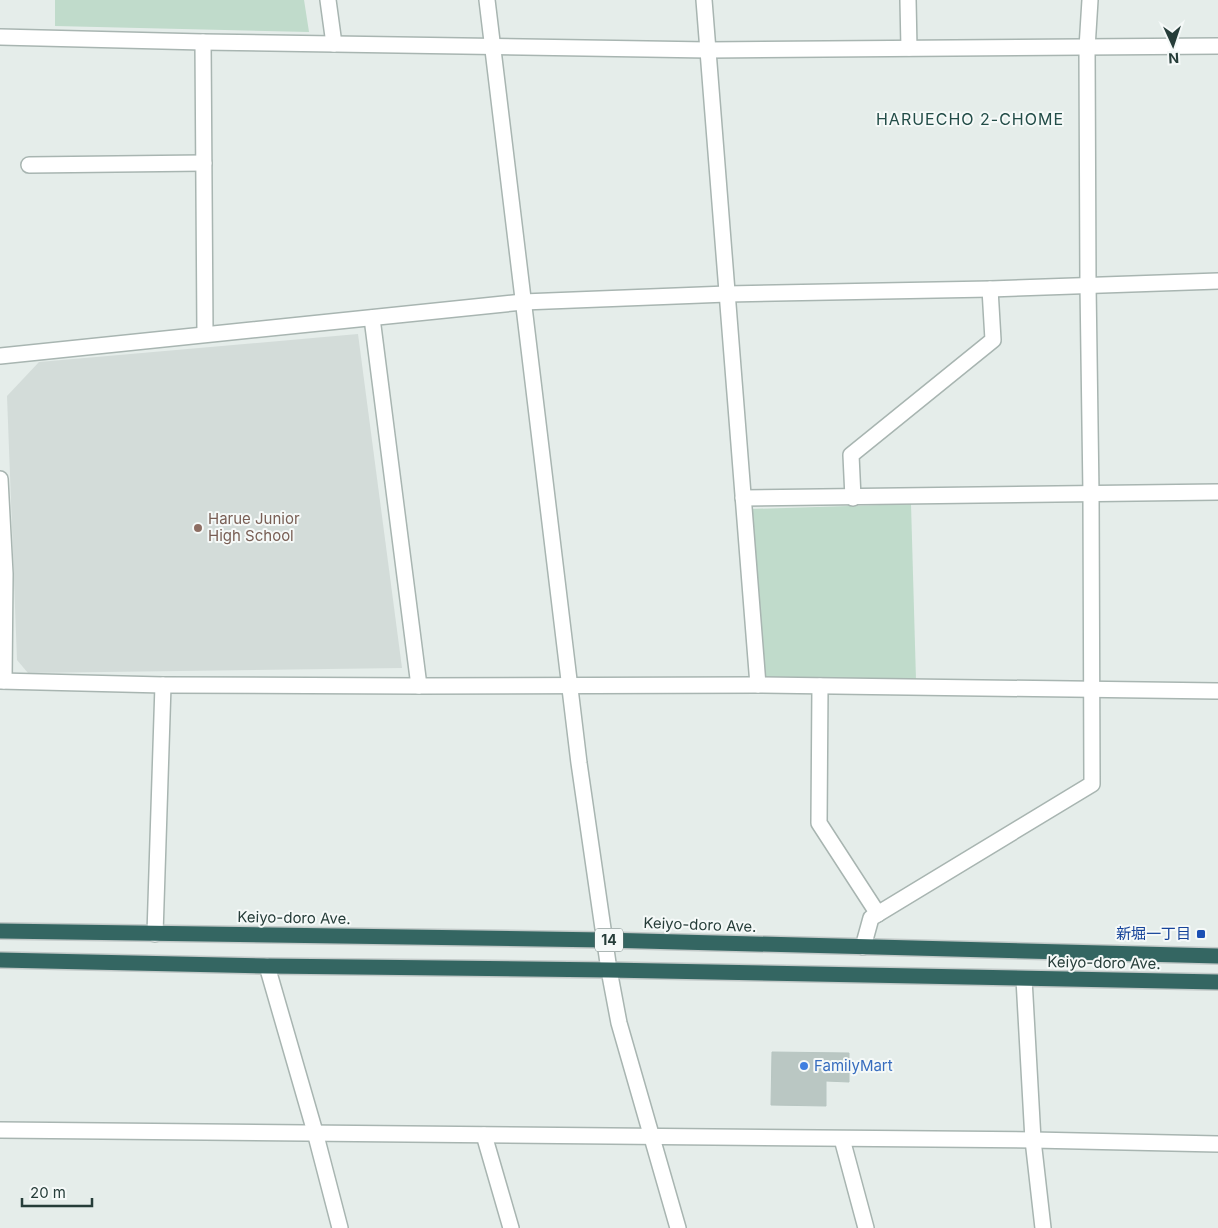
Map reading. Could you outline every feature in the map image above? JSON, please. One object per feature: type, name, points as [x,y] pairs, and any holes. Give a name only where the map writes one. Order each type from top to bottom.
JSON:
[{"type":"highway","name":"Keiyo-doro Ave.","points":[[0,931],[604,940],[1218,956]]},
{"type":"highway","name":"Keiyo-doro Ave.","points":[[0,960],[1218,982]]},
{"type":"street","points":[[328,0],[334,44]]},
{"type":"street","points":[[487,0],[579,763],[608,970],[619,1023],[678,1228]]},
{"type":"street","points":[[704,0],[758,685]]},
{"type":"street","points":[[908,0],[908,48]]},
{"type":"street","points":[[863,947],[871,918],[1092,784],[1087,48],[1090,0]]},
{"type":"street","points":[[0,37],[708,50],[1218,46]]},
{"type":"street","points":[[203,42],[205,334]]},
{"type":"street","points":[[29,165],[204,163]]},
{"type":"street","points":[[0,356],[523,302],[727,294],[990,289],[1218,281]]},
{"type":"street","points":[[853,498],[851,455],[993,340],[990,289]]},
{"type":"street","points":[[372,318],[419,686]]},
{"type":"street","points":[[0,479],[5,574],[2,682],[419,686],[758,685],[1218,692]]},
{"type":"street","points":[[743,498],[1218,492]]},
{"type":"street","points":[[155,934],[163,684]]},
{"type":"street","points":[[820,686],[819,823],[878,914]]},
{"type":"street","points":[[267,966],[315,1132],[340,1228]]},
{"type":"street","points":[[1024,979],[1033,1140],[1043,1228]]},
{"type":"street","points":[[0,1130],[1033,1140],[1218,1144]]},
{"type":"street","points":[[484,1135],[511,1228]]},
{"type":"street","points":[[842,1139],[866,1228]]},
{"type":"shaded area","name":"Harue Junior High School","points":[[358,334],[402,668],[28,673],[17,660],[7,396],[39,362]]},
{"type":"green space","points":[[55,0],[304,0],[309,32],[55,26]]},
{"type":"green space","points":[[911,504],[916,680],[763,679],[750,509]]},
{"type":"building","points":[[772,1052],[849,1053],[849,1082],[826,1081],[826,1106],[771,1105]]},
{"type":"place","name":"Harue Junior High School","points":[[198,528]]},
{"type":"place","name":"新堀一丁目","points":[[1201,934]]},
{"type":"place","name":"FamilyMart","points":[[804,1066]]},
{"type":"district","name":"HARUECHO 2-CHOME","points":[[970,119]]}]
